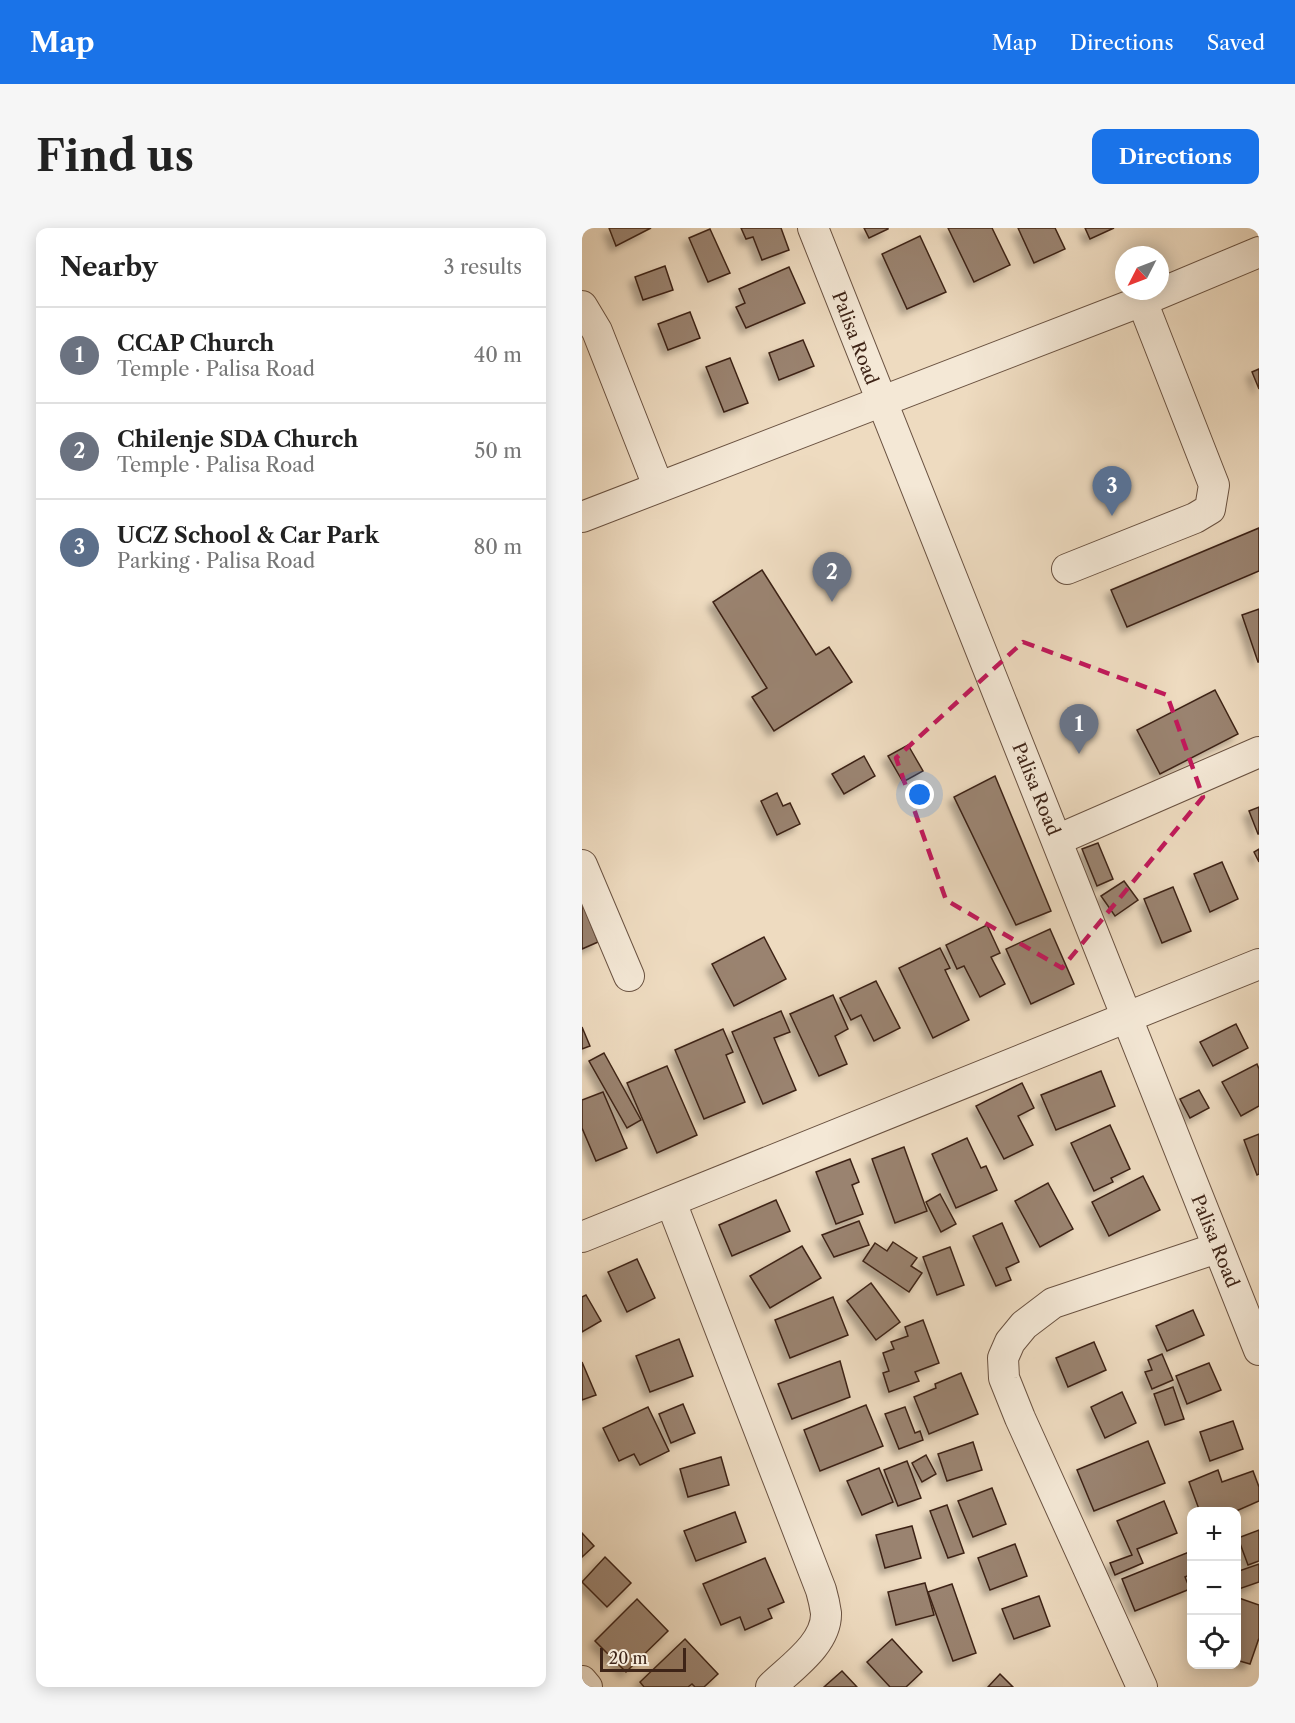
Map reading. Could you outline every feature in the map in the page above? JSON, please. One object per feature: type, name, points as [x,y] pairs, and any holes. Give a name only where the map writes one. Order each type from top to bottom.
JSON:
[{"type":"street","name":"Palisa Road","points":[[813,228],[1259,1350]]},
{"type":"street","points":[[582,517],[1142,301],[1259,252]]},
{"type":"street","points":[[1067,569],[1210,509],[1214,485],[1142,301]]},
{"type":"street","points":[[582,306],[597,331],[658,486]]},
{"type":"street","points":[[1057,840],[1259,752]]},
{"type":"street","points":[[582,865],[629,976]]},
{"type":"street","points":[[582,1237],[1259,964]]},
{"type":"street","points":[[670,1202],[821,1590],[826,1615],[821,1633],[810,1650],[771,1687]]},
{"type":"street","points":[[1142,1687],[1016,1408],[1004,1378],[1003,1358],[1010,1342],[1024,1325],[1053,1303],[1217,1248]]},
{"type":"street","points":[[582,1681],[587,1687]]},
{"type":"highlighted area","points":[[1023,642],[1167,695],[1203,797],[1062,968],[946,900],[896,758]]},
{"type":"building","points":[[609,228],[651,228],[616,246]]},
{"type":"building","points":[[741,228],[781,228],[789,250],[762,260],[753,237],[746,239]]},
{"type":"building","points":[[864,228],[888,228],[888,229],[869,238]]},
{"type":"building","points":[[948,228],[992,228],[1010,265],[974,282]]},
{"type":"building","points":[[1018,228],[1055,228],[1065,249],[1034,263]]},
{"type":"building","points":[[1085,228],[1114,228],[1090,239]]},
{"type":"building","points":[[710,229],[730,273],[708,282],[689,238]]},
{"type":"building","points":[[920,236],[946,292],[907,309],[882,254]]},
{"type":"building","points":[[665,266],[673,290],[643,300],[635,277]]},
{"type":"building","points":[[789,267],[805,303],[746,328],[736,307],[745,303],[739,289]]},
{"type":"building","points":[[690,312],[700,338],[668,350],[658,324]]},
{"type":"building","points":[[803,340],[814,366],[779,380],[769,353]]},
{"type":"building","points":[[730,358],[748,403],[724,412],[706,367]]},
{"type":"building","points":[[1259,369],[1259,389],[1252,372]]},
{"type":"building","points":[[1259,528],[1259,571],[1127,627],[1111,590]]},
{"type":"building","points":[[762,570],[816,655],[829,647],[852,682],[774,731],[752,697],[767,688],[713,602]]},
{"type":"building","points":[[1259,609],[1259,662],[1258,662],[1242,615]]},
{"type":"building","points":[[1215,690],[1238,734],[1160,774],[1137,730]]},
{"type":"building","points":[[908,745],[923,771],[903,782],[888,756]]},
{"type":"building","points":[[864,756],[875,776],[844,794],[832,774]]},
{"type":"building","points":[[995,776],[1051,911],[1016,925],[954,797]]},
{"type":"building","points":[[777,793],[783,806],[790,803],[800,824],[777,835],[761,801]]},
{"type":"building","points":[[1259,807],[1259,834],[1258,834],[1249,811]]},
{"type":"building","points":[[1098,843],[1113,879],[1097,886],[1082,849]]},
{"type":"building","points":[[1259,849],[1259,862],[1254,852]]},
{"type":"building","points":[[1222,862],[1238,899],[1210,912],[1194,874]]},
{"type":"building","points":[[1124,881],[1138,900],[1115,916],[1101,896]]},
{"type":"building","points":[[1173,887],[1191,931],[1162,943],[1144,899]]},
{"type":"building","points":[[582,901],[598,942],[582,949]]},
{"type":"building","points":[[987,925],[1000,953],[991,957],[1005,984],[980,997],[964,966],[957,969],[946,945]]},
{"type":"building","points":[[1050,929],[1074,984],[1031,1004],[1006,949]]},
{"type":"building","points":[[764,937],[786,979],[734,1006],[712,964]]},
{"type":"building","points":[[940,948],[950,968],[945,970],[969,1020],[933,1038],[899,968]]},
{"type":"building","points":[[876,981],[900,1028],[874,1041],[861,1015],[851,1020],[840,998]]},
{"type":"building","points":[[833,995],[848,1029],[835,1036],[847,1064],[819,1076],[790,1014]]},
{"type":"building","points":[[781,1011],[790,1032],[774,1038],[796,1090],[763,1104],[732,1032]]},
{"type":"building","points":[[1236,1024],[1248,1048],[1213,1066],[1200,1042]]},
{"type":"building","points":[[582,1027],[590,1046],[582,1049]]},
{"type":"building","points":[[723,1029],[733,1052],[726,1055],[745,1102],[704,1119],[675,1050]]},
{"type":"building","points":[[604,1053],[641,1120],[627,1128],[589,1061]]},
{"type":"building","points":[[1257,1064],[1259,1106],[1241,1116],[1222,1082]]},
{"type":"building","points":[[667,1066],[697,1135],[657,1153],[627,1083]]},
{"type":"building","points":[[1101,1071],[1115,1106],[1056,1130],[1041,1095]]},
{"type":"building","points":[[1022,1083],[1034,1108],[1018,1116],[1033,1145],[1004,1159],[976,1106]]},
{"type":"building","points":[[1199,1090],[1209,1108],[1190,1118],[1180,1099]]},
{"type":"building","points":[[603,1092],[627,1148],[596,1161],[582,1128],[582,1100]]},
{"type":"building","points":[[1110,1125],[1130,1169],[1111,1178],[1113,1182],[1094,1191],[1071,1143]]},
{"type":"building","points":[[1259,1134],[1259,1174],[1257,1175],[1244,1140]]},
{"type":"building","points":[[967,1138],[981,1168],[986,1166],[997,1190],[956,1208],[932,1154]]},
{"type":"building","points":[[904,1147],[927,1211],[895,1223],[872,1159]]},
{"type":"building","points":[[850,1159],[859,1182],[852,1185],[863,1214],[836,1224],[816,1172]]},
{"type":"building","points":[[1143,1176],[1160,1210],[1109,1236],[1092,1202]]},
{"type":"building","points":[[1048,1183],[1073,1229],[1040,1247],[1015,1201]]},
{"type":"building","points":[[940,1194],[956,1224],[941,1232],[926,1202]]},
{"type":"building","points":[[776,1200],[790,1231],[732,1256],[719,1225]]},
{"type":"building","points":[[859,1221],[869,1245],[834,1257],[822,1235]]},
{"type":"building","points":[[1002,1223],[1019,1262],[1006,1268],[1011,1280],[996,1286],[973,1236]]},
{"type":"building","points":[[893,1242],[917,1258],[911,1266],[922,1273],[909,1292],[863,1261],[875,1243],[887,1251]]},
{"type":"building","points":[[802,1246],[821,1278],[770,1308],[750,1276]]},
{"type":"building","points":[[950,1247],[964,1285],[937,1295],[923,1257]]},
{"type":"building","points":[[637,1259],[655,1298],[627,1312],[608,1272]]},
{"type":"building","points":[[871,1283],[900,1322],[876,1340],[847,1301]]},
{"type":"building","points":[[586,1295],[601,1321],[582,1332],[582,1297]]},
{"type":"building","points":[[833,1297],[848,1335],[790,1358],[775,1320]]},
{"type":"building","points":[[1193,1310],[1204,1335],[1167,1351],[1156,1326]]},
{"type":"building","points":[[923,1320],[939,1363],[915,1372],[919,1381],[889,1392],[883,1373],[889,1371],[883,1353],[894,1349],[891,1342],[908,1336],[905,1327]]},
{"type":"building","points":[[679,1339],[693,1376],[650,1392],[636,1356]]},
{"type":"building","points":[[1094,1342],[1106,1370],[1068,1387],[1056,1358]]},
{"type":"building","points":[[1162,1354],[1173,1380],[1152,1389],[1145,1372],[1152,1370],[1148,1360]]},
{"type":"building","points":[[840,1361],[850,1397],[792,1419],[778,1384]]},
{"type":"building","points":[[582,1362],[596,1395],[582,1400]]},
{"type":"building","points":[[1209,1363],[1221,1390],[1187,1404],[1176,1376]]},
{"type":"building","points":[[961,1373],[978,1414],[929,1434],[914,1397],[936,1388],[935,1384]]},
{"type":"building","points":[[1173,1387],[1184,1419],[1165,1425],[1154,1394]]},
{"type":"building","points":[[1122,1392],[1136,1423],[1105,1438],[1091,1407]]},
{"type":"building","points":[[683,1404],[695,1433],[671,1443],[659,1414]]},
{"type":"building","points":[[866,1405],[883,1446],[820,1471],[804,1430]]},
{"type":"building","points":[[648,1407],[669,1451],[640,1465],[634,1454],[619,1461],[603,1428]]},
{"type":"building","points":[[905,1407],[915,1433],[920,1431],[923,1440],[899,1449],[885,1414]]},
{"type":"building","points":[[1233,1421],[1243,1449],[1210,1461],[1200,1432]]},
{"type":"building","points":[[1148,1441],[1165,1483],[1094,1511],[1077,1470]]},
{"type":"building","points":[[973,1442],[982,1470],[947,1481],[938,1454]]},
{"type":"building","points":[[926,1455],[936,1474],[922,1482],[912,1463]]},
{"type":"building","points":[[721,1457],[729,1485],[688,1497],[680,1469]]},
{"type":"building","points":[[907,1461],[921,1498],[898,1506],[884,1470]]},
{"type":"building","points":[[879,1468],[893,1502],[862,1515],[847,1481]]},
{"type":"building","points":[[1218,1470],[1222,1482],[1253,1471],[1259,1487],[1259,1501],[1241,1509],[1241,1507],[1198,1507],[1189,1482]]},
{"type":"building","points":[[992,1488],[1006,1524],[973,1537],[958,1501]]},
{"type":"building","points":[[1164,1501],[1177,1533],[1137,1549],[1143,1563],[1115,1575],[1110,1563],[1132,1555],[1117,1521]]},
{"type":"building","points":[[947,1505],[964,1553],[948,1558],[930,1511]]},
{"type":"building","points":[[735,1512],[746,1542],[696,1561],[684,1531]]},
{"type":"building","points":[[912,1526],[921,1558],[885,1568],[876,1535]]},
{"type":"building","points":[[1259,1530],[1259,1561],[1248,1565],[1241,1546],[1241,1537]]},
{"type":"building","points":[[582,1533],[594,1546],[582,1557]]},
{"type":"building","points":[[1015,1544],[1027,1576],[990,1590],[978,1558]]},
{"type":"building","points":[[1187,1553],[1187,1576],[1185,1577],[1187,1590],[1135,1611],[1122,1579]]},
{"type":"building","points":[[605,1557],[631,1583],[607,1607],[582,1582]]},
{"type":"building","points":[[765,1558],[784,1602],[768,1609],[772,1618],[745,1630],[740,1617],[721,1625],[703,1584]]},
{"type":"building","points":[[1259,1564],[1259,1582],[1241,1588],[1241,1570]]},
{"type":"building","points":[[925,1583],[934,1615],[896,1625],[888,1592]]},
{"type":"building","points":[[952,1584],[976,1653],[953,1661],[928,1592]]},
{"type":"building","points":[[1039,1596],[1050,1626],[1014,1639],[1002,1609]]},
{"type":"building","points":[[637,1599],[668,1631],[626,1672],[595,1641]]},
{"type":"building","points":[[1241,1599],[1259,1605],[1259,1638],[1250,1664],[1241,1661]]},
{"type":"building","points":[[685,1639],[718,1674],[704,1687],[695,1687],[692,1684],[688,1687],[644,1687],[640,1682]]},
{"type":"building","points":[[892,1639],[922,1672],[906,1687],[890,1687],[867,1662]]},
{"type":"building","points":[[842,1671],[857,1687],[824,1687]]},
{"type":"building","points":[[1000,1674],[1013,1687],[988,1687]]},
{"type":"place","name":"UCZ School & Car Park","points":[[1112,516]]},
{"type":"place","name":"Chilenje SDA Church","points":[[832,602]]},
{"type":"place","name":"CCAP Church","points":[[1079,754]]}]
